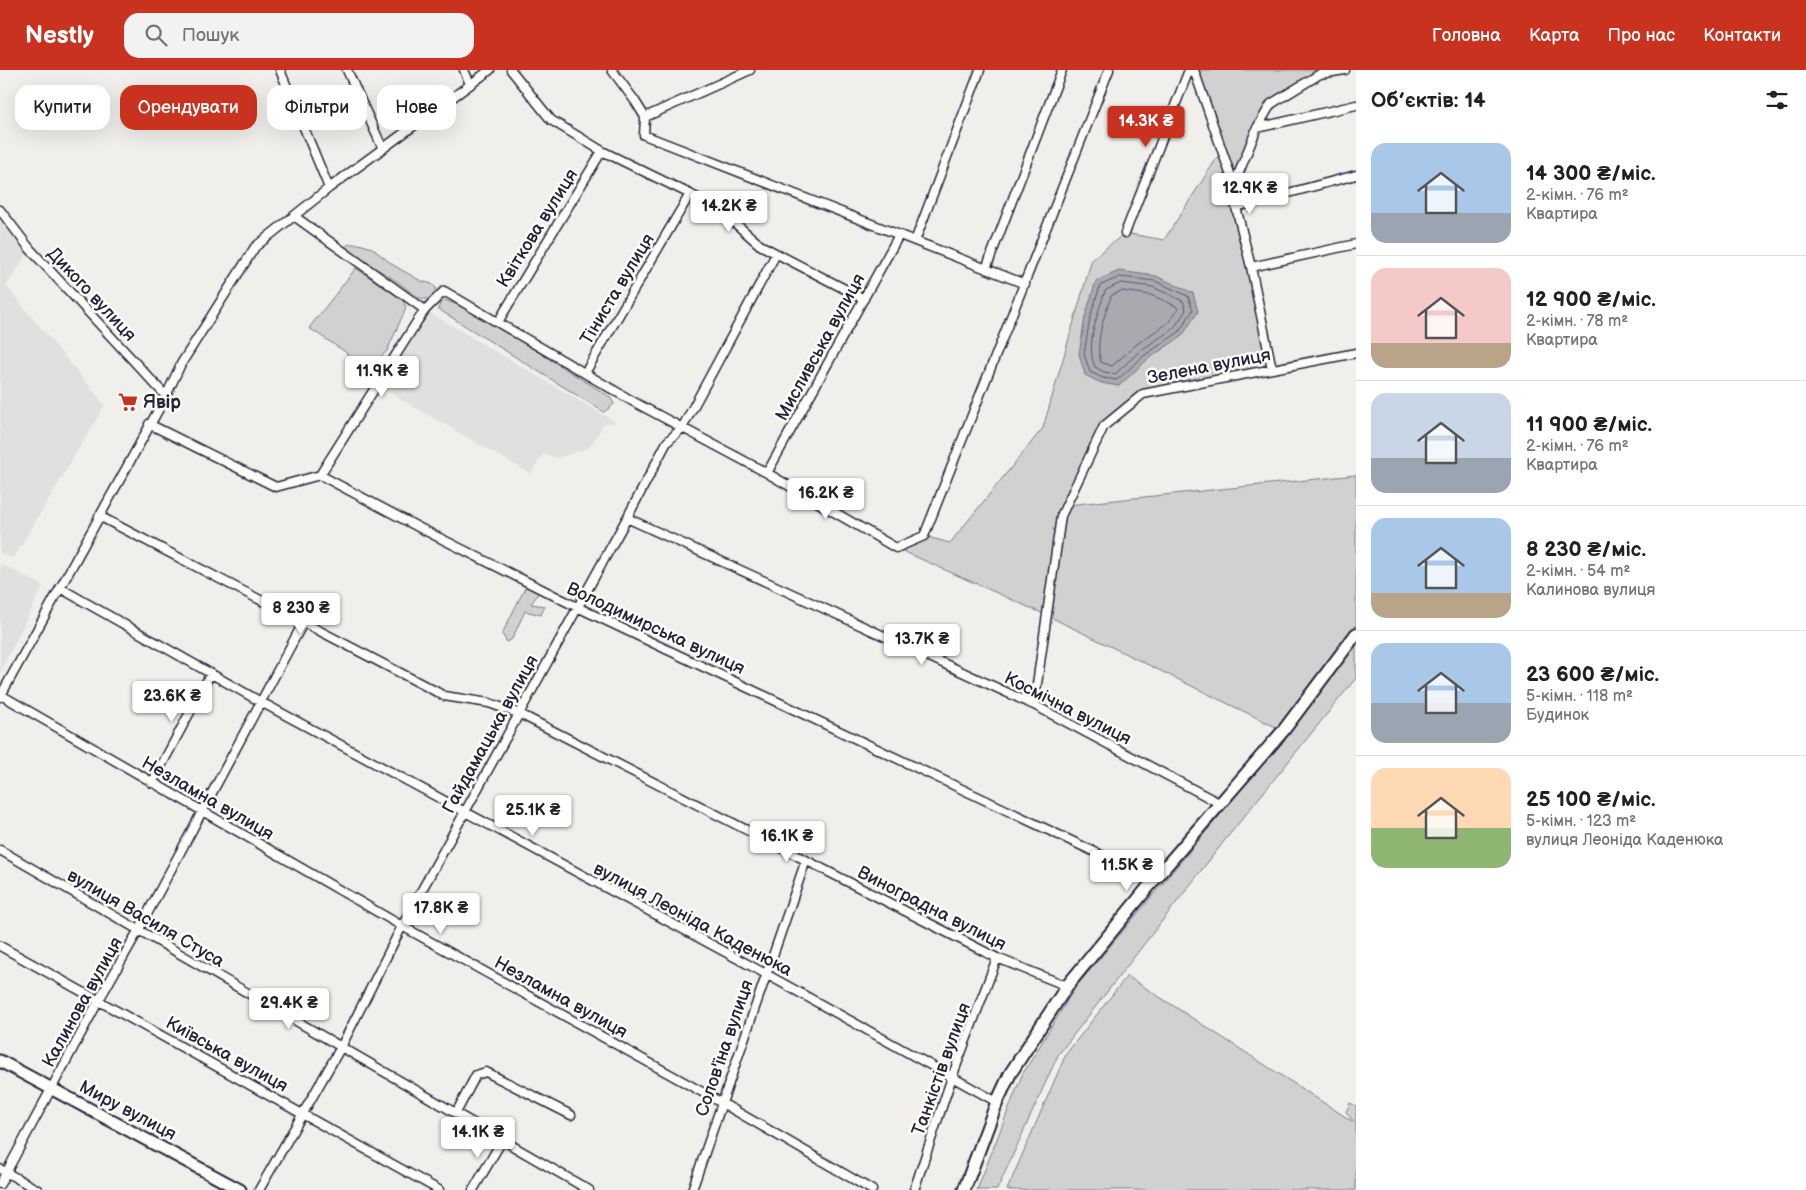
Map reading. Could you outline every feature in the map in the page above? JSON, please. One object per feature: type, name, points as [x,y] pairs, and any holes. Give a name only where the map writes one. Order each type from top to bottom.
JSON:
[{"type":"street","points":[[280,70],[329,188]]},
{"type":"street","points":[[346,70],[383,149]]},
{"type":"street","points":[[464,70],[470,84]]},
{"type":"street","points":[[1,696],[166,396],[181,364],[256,247],[329,188],[490,70]]},
{"type":"street","points":[[511,70],[551,120],[602,151],[720,210],[760,245],[864,299]]},
{"type":"street","points":[[612,70],[635,101],[644,117],[644,135],[1025,284]]},
{"type":"street","points":[[644,117],[750,70]]},
{"type":"street","points":[[915,241],[980,70]]},
{"type":"street","points":[[986,269],[1062,70]]},
{"type":"street","points":[[149,424],[276,487],[320,475],[425,310],[444,291],[584,373],[767,473],[896,548],[924,536],[1109,70]]},
{"type":"street","points":[[1125,233],[1189,70]]},
{"type":"street","points":[[1194,70],[1234,185],[1236,207],[1251,267],[1272,369]]},
{"type":"street","points":[[1234,185],[1257,128],[1271,104],[1320,74],[1345,70]]},
{"type":"street","points":[[1257,128],[1356,105]]},
{"type":"street","name":"Квіткова вулиця","points":[[498,322],[602,151]]},
{"type":"street","points":[[1236,207],[1356,175]]},
{"type":"street","name":"Тіниста вулиця","points":[[584,373],[690,194]]},
{"type":"street","name":"Дикого вулиця","points":[[0,210],[30,249],[166,396]]},
{"type":"street","points":[[294,216],[425,310]]},
{"type":"street","name":"Мисливська вулиця","points":[[767,473],[899,235]]},
{"type":"street","points":[[1251,267],[1356,244]]},
{"type":"street","name":"Гайдамацька вулиця","points":[[259,1190],[341,1047],[402,926],[463,813],[520,714],[667,442],[682,428],[776,254]]},
{"type":"street","name":"Зелена вулиця","points":[[1034,705],[1061,516],[1104,426],[1143,394],[1356,353]]},
{"type":"street","name":"Володимирська вулиця","points":[[320,475],[577,607],[1154,880]]},
{"type":"street","name":"Виноградна вулиця","points":[[99,516],[444,696],[488,703],[520,714],[997,958],[1067,986]]},
{"type":"street","name":"Космічна вулиця","points":[[627,518],[1034,705],[1221,804]]},
{"type":"street","name":"вулиця Леоніда Каденюка","points":[[60,588],[261,702],[463,813],[766,974],[997,1102]]},
{"type":"street","name":"Калинова вулиця","points":[[0,1184],[3,1170],[52,1089],[203,812],[303,623]]},
{"type":"street","points":[[964,1190],[997,1102],[1010,1074],[1067,986],[1154,880],[1284,731],[1356,634]]},
{"type":"street","points":[[152,783],[212,673]]},
{"type":"street","name":"Незламна вулиця","points":[[1,696],[402,926],[722,1103],[872,1190]]},
{"type":"street","name":"вулиця Василя Стуса","points":[[0,850],[138,932],[589,1190]]},
{"type":"street","name":"Солов'їна вулиця","points":[[692,1190],[806,860]]},
{"type":"street","name":"Київська вулиця","points":[[0,946],[439,1190]]},
{"type":"street","name":"Танкістів вулиця","points":[[914,1190],[952,1077],[997,958]]},
{"type":"street","name":"Миру вулиця","points":[[0,1061],[240,1190]]},
{"type":"street","points":[[456,1113],[476,1075],[486,1072],[570,1115]]},
{"type":"street","points":[[473,1190],[503,1140]]},
{"type":"street","points":[[3,1170],[38,1190]]},
{"type":"shaded area","points":[[1194,70],[1345,70],[1320,74],[1271,104],[1234,185],[1272,369],[1143,394],[1104,426],[1067,505],[1356,475],[1356,678],[1225,840],[1058,1055],[997,1190],[977,1190],[1022,1075],[1075,988],[1230,803],[1284,731],[1046,615],[896,548],[924,536],[950,543],[1043,428],[1092,259],[1125,233],[1164,240],[1222,150]]},
{"type":"shaded area","points":[[0,210],[30,249],[6,286],[105,405],[13,559],[0,553]]},
{"type":"shaded area","points":[[349,244],[359,244],[372,248],[393,265],[421,281],[432,284],[436,288],[433,295],[427,299],[416,296],[347,252],[345,247]]},
{"type":"shaded area","points":[[356,268],[403,300],[406,308],[387,351],[365,371],[344,351],[309,328]]},
{"type":"shaded area","points":[[442,299],[473,311],[610,397],[614,404],[604,412],[438,309]]},
{"type":"shaded area","points":[[425,310],[616,422],[604,424],[590,447],[558,458],[543,454],[531,474],[376,385]]},
{"type":"shaded area","points":[[0,563],[43,586],[0,673]]},
{"type":"shaded area","points":[[526,586],[539,592],[531,604],[545,606],[541,615],[525,611],[512,639],[507,642],[502,634]]},
{"type":"shaded area","points":[[1127,976],[1355,1123],[1346,1112],[1350,1103],[1356,1106],[1356,1190],[1007,1190],[1066,1054]]},
{"type":"water","points":[[1119,271],[1156,276],[1193,293],[1198,312],[1182,336],[1148,359],[1119,386],[1101,383],[1085,375],[1079,354],[1085,317],[1096,281]]},
{"type":"place","name":"Явiр","points":[[128,402]]}]
